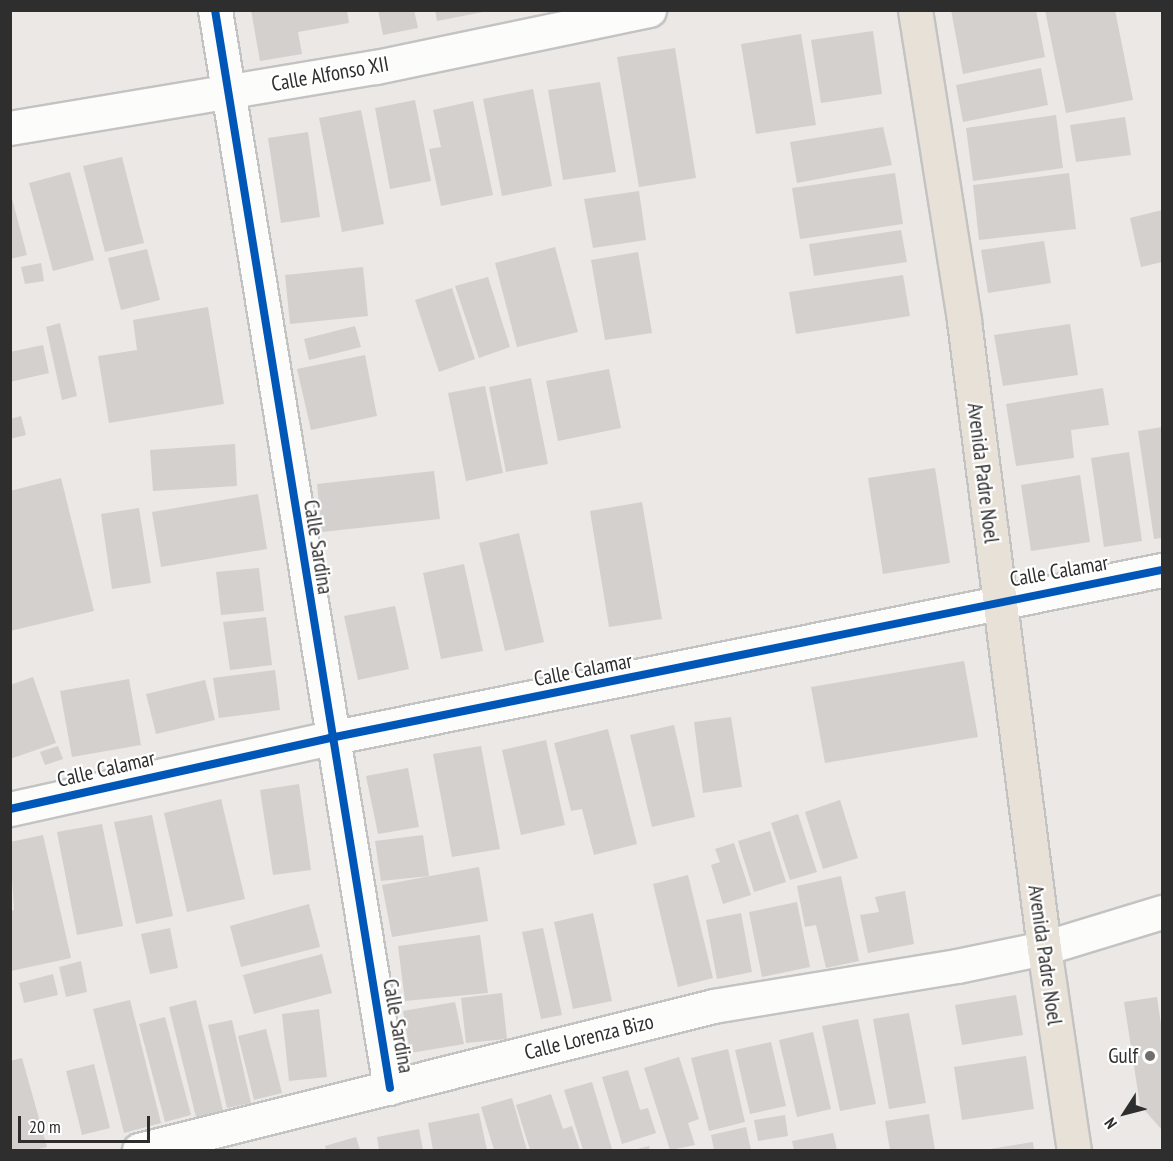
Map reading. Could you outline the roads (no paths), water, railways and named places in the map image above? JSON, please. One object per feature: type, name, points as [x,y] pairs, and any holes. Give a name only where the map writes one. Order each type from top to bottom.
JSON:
[{"type":"main road","name":"Avenida Padre Noel","points":[[915,10],[964,321],[1044,948],[1074,1150]]},
{"type":"street","name":"Calle Sardina","points":[[214,10],[330,738],[390,1088]]},
{"type":"street","name":"Calle Alfonso XII","points":[[10,128],[376,67],[649,10]]},
{"type":"street","name":"Calle Calamar","points":[[10,809],[330,738],[675,671],[999,601],[1162,570]]},
{"type":"street","name":"Calle Lorenza Bizo","points":[[140,1150],[713,1006],[1044,948],[1162,912]]},
{"type":"place","name":"Gulf","points":[[1150,1056]]}]
